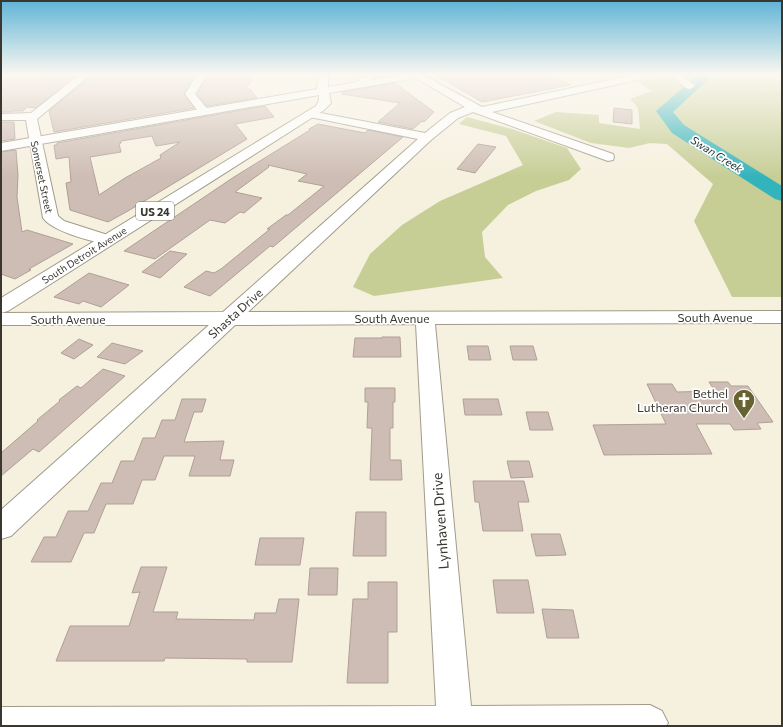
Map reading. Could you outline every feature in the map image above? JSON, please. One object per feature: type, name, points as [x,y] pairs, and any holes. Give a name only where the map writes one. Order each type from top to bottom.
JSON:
[{"type":"main road","points":[[1,147],[221,109]]},
{"type":"main road","name":"South Detroit Avenue","points":[[1,307],[319,109]]},
{"type":"street","points":[[1,117],[33,116],[42,109]]},
{"type":"street","points":[[477,109],[608,156]]},
{"type":"street","name":"Shasta Drive","points":[[1,527],[427,137],[454,114],[462,110],[477,109]]},
{"type":"street","points":[[315,111],[427,137]]},
{"type":"street","name":"Somerset Street","points":[[33,116],[31,118],[35,141],[51,218],[59,224],[108,240]]},
{"type":"street","name":"South Avenue","points":[[1,319],[782,317]]},
{"type":"street","name":"Lynhaven Drive","points":[[425,318],[454,723]]},
{"type":"street","points":[[1,725],[650,723]]},
{"type":"green space","points":[[638,109],[782,109],[782,297],[732,297],[694,221],[713,184],[667,144],[650,143],[629,148],[591,143],[534,121],[556,112],[599,115],[599,123],[640,129]]},
{"type":"green space","points":[[467,117],[512,129],[567,148],[581,169],[569,180],[536,191],[508,205],[482,232],[485,257],[503,278],[374,296],[353,287],[370,254],[402,225],[440,201],[523,165],[506,136],[459,124]]},
{"type":"building","points":[[1,109],[25,109],[23,111],[1,112]]},
{"type":"building","points":[[51,109],[189,109],[54,132],[49,111]]},
{"type":"building","points":[[249,109],[267,109],[274,117],[235,124],[247,139],[108,222],[70,210],[66,183],[71,182],[69,157],[56,159],[54,145],[57,145],[57,143]],"holes":[[[152,136],[156,146],[180,142],[160,155],[161,158],[125,178],[99,195],[90,157],[121,152],[119,144],[121,141]]]},
{"type":"building","points":[[393,109],[430,109],[434,112],[424,122],[422,121],[413,129],[378,122]]},
{"type":"building","points":[[614,109],[632,110],[632,124],[613,122]]},
{"type":"building","points":[[1,122],[14,122],[15,139],[1,141]]},
{"type":"building","points":[[318,124],[365,133],[368,130],[403,137],[273,247],[270,246],[210,296],[184,287],[206,271],[214,273],[221,269],[270,229],[267,229],[288,215],[324,186],[298,181],[307,174],[268,165],[269,167],[235,192],[262,198],[244,213],[240,212],[225,223],[210,220],[155,259],[124,251],[234,177]]},
{"type":"building","points":[[478,144],[496,147],[475,173],[457,169]]},
{"type":"building","points":[[16,150],[18,175],[17,197],[22,232],[27,230],[73,244],[29,269],[31,270],[15,279],[1,274],[1,152]]},
{"type":"building","points":[[170,251],[187,254],[160,278],[142,272]]},
{"type":"building","points":[[89,273],[129,285],[101,307],[83,301],[79,304],[54,297]]},
{"type":"building","points":[[400,337],[401,357],[353,357],[355,338]]},
{"type":"building","points":[[79,339],[93,345],[74,359],[61,353]]},
{"type":"building","points":[[112,343],[143,351],[125,364],[97,357]]},
{"type":"building","points":[[467,346],[488,346],[491,360],[469,360]]},
{"type":"building","points":[[510,346],[533,346],[537,360],[513,360]]},
{"type":"building","points":[[103,369],[125,376],[39,452],[33,449],[1,476],[1,453],[60,401],[59,400],[77,386],[81,388]]},
{"type":"building","name":"Bethel Lutheran Church","points":[[709,382],[728,382],[731,386],[748,386],[773,422],[757,423],[761,429],[734,430],[730,424],[696,424],[712,454],[604,455],[593,425],[666,424],[647,384],[672,384],[677,392],[715,391]]},
{"type":"building","points":[[365,388],[395,388],[395,402],[393,402],[393,428],[390,428],[390,460],[401,460],[402,480],[370,480],[372,428],[367,428],[368,402],[365,402]]},
{"type":"building","points":[[182,399],[206,399],[202,412],[194,412],[184,442],[224,441],[220,460],[234,460],[230,476],[189,476],[195,456],[164,456],[155,480],[142,480],[133,504],[106,504],[94,533],[84,533],[71,562],[31,562],[44,537],[56,537],[68,511],[88,511],[101,483],[112,483],[121,461],[134,461],[143,438],[155,438],[162,420],[175,420]]},
{"type":"building","points":[[463,399],[498,399],[502,415],[465,415]]},
{"type":"building","points":[[526,412],[548,412],[553,430],[530,430]]},
{"type":"building","points":[[507,461],[529,461],[533,477],[511,478]]},
{"type":"building","points":[[473,481],[524,481],[529,502],[518,502],[523,531],[483,531],[479,502],[475,502]]},
{"type":"building","points":[[356,512],[386,512],[386,556],[353,556]]},
{"type":"building","points":[[531,534],[560,534],[566,555],[536,556]]},
{"type":"building","points":[[260,538],[304,538],[300,565],[255,565]]},
{"type":"building","points":[[141,567],[167,567],[153,612],[178,612],[176,619],[254,620],[255,613],[276,613],[279,599],[299,599],[292,662],[247,662],[247,659],[165,658],[164,661],[56,661],[70,626],[129,626],[140,592],[132,593]]},
{"type":"building","points":[[310,568],[338,568],[337,595],[308,595]]},
{"type":"building","points":[[493,580],[528,580],[534,613],[497,613]]},
{"type":"building","points":[[368,582],[397,582],[397,632],[388,632],[388,683],[347,683],[353,599],[368,599]]},
{"type":"building","points":[[542,609],[573,610],[579,638],[547,638]]},
{"type":"waterway","name":"Swan Creek","points":[[666,109],[664,111],[678,129],[782,195]]},
{"type":"place","name":"Bethel Lutheran Church","points":[[744,420]]}]
